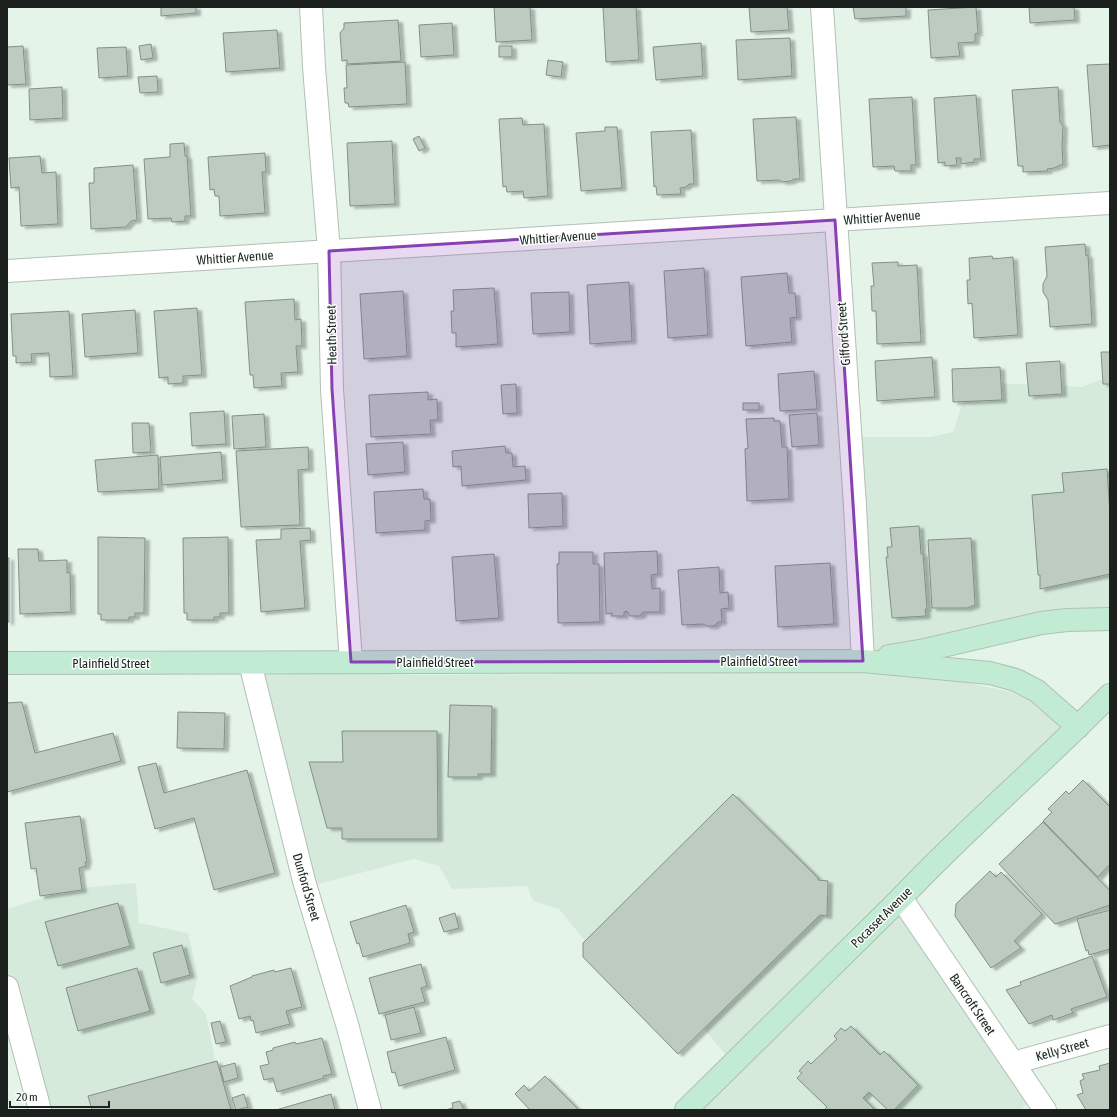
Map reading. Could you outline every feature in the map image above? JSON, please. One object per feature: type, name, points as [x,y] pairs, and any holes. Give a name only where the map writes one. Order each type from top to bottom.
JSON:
[{"type":"main road","name":"Plainfield Street","points":[[863,661],[925,650],[1041,623],[1067,620],[1110,619]]},
{"type":"main road","name":"Plainfield Street","points":[[7,663],[863,661],[990,673],[1016,680],[1037,691],[1078,727]]},
{"type":"main road","points":[[1078,727],[1110,695]]},
{"type":"main road","name":"Pocasset Avenue","points":[[686,1110],[924,874],[1028,773],[1078,727]]},
{"type":"street","name":"Heath Street","points":[[311,7],[314,68],[329,251],[332,389],[351,662]]},
{"type":"street","name":"Gifford Street","points":[[822,7],[835,220],[856,514],[863,661]]},
{"type":"street","name":"Whittier Avenue","points":[[7,272],[1110,203]]},
{"type":"street","name":"Dunford Street","points":[[250,663],[304,881],[347,1024],[370,1110]]},
{"type":"street","name":"Bancroft Street","points":[[901,898],[1045,1110]]},
{"type":"street","points":[[7,987],[40,1110]]},
{"type":"street","name":"Kelly Street","points":[[1013,1063],[1110,1036]]},
{"type":"highlighted area","points":[[835,220],[863,661],[351,662],[332,389],[329,251]]},
{"type":"shaded area","points":[[1100,380],[1110,380],[1110,619],[923,658],[912,672],[1023,694],[1077,729],[1081,740],[905,908],[900,917],[1028,1104],[1019,1110],[706,1110],[703,1106],[738,1070],[684,1005],[585,941],[559,909],[533,901],[527,886],[452,889],[439,866],[414,859],[314,885],[262,675],[348,673],[419,675],[853,672],[849,437],[931,437],[953,432],[969,382],[1082,387]]},
{"type":"shaded area","points":[[136,883],[139,923],[188,933],[198,976],[192,999],[206,1014],[225,1110],[44,1110],[7,980],[7,909],[71,889]]},
{"type":"building","points":[[161,7],[196,7],[196,13],[161,16]]},
{"type":"building","points":[[494,7],[530,7],[532,40],[496,42]]},
{"type":"building","points":[[603,7],[636,7],[639,60],[606,62]]},
{"type":"building","points":[[749,7],[787,7],[789,30],[751,32]]},
{"type":"building","points":[[853,7],[906,7],[906,16],[855,19]]},
{"type":"building","points":[[976,7],[978,33],[975,34],[975,42],[958,43],[960,56],[931,58],[928,10]]},
{"type":"building","points":[[1029,7],[1074,7],[1075,20],[1030,23]]},
{"type":"building","points":[[398,20],[401,61],[347,64],[347,60],[342,61],[340,33],[344,28],[344,23]]},
{"type":"building","points":[[452,23],[454,55],[421,57],[419,25]]},
{"type":"building","points":[[277,30],[280,68],[226,72],[223,33]]},
{"type":"building","points":[[790,38],[792,76],[738,80],[736,40]]},
{"type":"building","points":[[701,43],[703,76],[656,80],[653,47]]},
{"type":"building","points":[[151,44],[153,58],[141,60],[139,46]]},
{"type":"building","points":[[23,46],[26,84],[7,85],[7,47]]},
{"type":"building","points":[[499,46],[512,46],[512,57],[499,57]]},
{"type":"building","points":[[126,47],[128,76],[99,78],[97,48]]},
{"type":"building","points":[[548,60],[563,62],[561,77],[546,75]]},
{"type":"building","points":[[405,62],[407,104],[349,107],[348,103],[345,103],[344,88],[347,88],[346,65]]},
{"type":"building","points":[[1110,64],[1110,145],[1093,147],[1087,65]]},
{"type":"building","points":[[157,76],[158,92],[140,93],[138,77]]},
{"type":"building","points":[[62,87],[63,118],[30,120],[29,89]]},
{"type":"building","points":[[1058,87],[1060,122],[1063,126],[1063,164],[1047,169],[1048,171],[1023,172],[1023,166],[1018,166],[1012,90]]},
{"type":"building","points":[[976,95],[981,159],[974,159],[974,162],[961,164],[961,158],[956,158],[957,165],[945,166],[945,162],[938,163],[934,98]]},
{"type":"building","points":[[912,97],[916,165],[911,165],[911,171],[895,171],[894,166],[873,167],[869,99]]},
{"type":"building","points":[[796,117],[800,179],[782,182],[779,180],[757,181],[753,119]]},
{"type":"building","points":[[522,118],[523,125],[544,124],[548,196],[524,198],[523,191],[507,192],[506,186],[503,187],[499,119]]},
{"type":"building","points":[[605,127],[617,127],[622,188],[581,191],[576,133],[605,131]]},
{"type":"building","points":[[691,130],[694,184],[689,184],[686,187],[680,188],[681,194],[657,195],[656,186],[654,187],[651,132]]},
{"type":"building","points":[[419,136],[425,148],[419,151],[413,139]]},
{"type":"building","points":[[392,141],[395,204],[350,206],[347,143]]},
{"type":"building","points":[[184,143],[185,156],[187,156],[191,216],[185,216],[185,221],[172,222],[171,218],[148,219],[144,159],[170,157],[170,144]]},
{"type":"building","points":[[265,153],[266,172],[262,172],[265,213],[220,216],[219,196],[215,196],[214,189],[210,190],[208,157]]},
{"type":"building","points":[[40,156],[42,173],[56,172],[58,224],[21,226],[19,187],[11,188],[9,158]]},
{"type":"building","points":[[133,165],[137,220],[131,221],[126,227],[91,229],[89,183],[94,183],[94,168]]},
{"type":"building","points":[[1085,244],[1086,256],[1088,255],[1092,324],[1050,327],[1048,300],[1043,292],[1043,284],[1047,276],[1045,247]]},
{"type":"building","points":[[992,256],[993,259],[1013,257],[1018,335],[974,338],[972,303],[968,304],[967,280],[970,280],[969,258]]},
{"type":"building","points":[[898,262],[898,266],[917,265],[921,342],[877,344],[876,311],[872,311],[871,286],[874,286],[872,263]]},
{"type":"building","points":[[704,268],[708,335],[668,338],[664,271]]},
{"type":"building","points":[[787,273],[789,293],[795,293],[797,317],[790,318],[792,342],[746,346],[741,277]]},
{"type":"building","points":[[629,282],[632,341],[590,344],[587,285]]},
{"type":"building","points":[[494,288],[498,344],[456,347],[456,333],[452,333],[451,311],[454,311],[453,290]]},
{"type":"building","points":[[403,291],[407,356],[364,359],[360,294]]},
{"type":"building","points":[[569,292],[570,332],[533,334],[531,293]]},
{"type":"building","points":[[294,299],[295,320],[301,319],[302,346],[296,346],[298,372],[281,373],[282,386],[254,388],[253,375],[250,375],[245,302]]},
{"type":"building","points":[[197,308],[202,375],[183,376],[183,383],[168,384],[168,377],[159,378],[154,311]]},
{"type":"building","points":[[135,310],[138,353],[85,357],[82,314]]},
{"type":"building","points":[[69,311],[73,376],[50,377],[49,353],[31,354],[32,362],[16,363],[16,356],[13,356],[11,314]]},
{"type":"building","points":[[1101,352],[1110,352],[1110,384],[1103,384]]},
{"type":"building","points":[[932,357],[935,397],[877,401],[875,361]]},
{"type":"building","points":[[1060,361],[1062,394],[1029,396],[1026,363]]},
{"type":"building","points":[[1000,367],[1002,400],[953,402],[952,369]]},
{"type":"building","points":[[814,371],[817,409],[780,411],[778,374]]},
{"type":"building","points":[[516,384],[517,413],[503,414],[501,385]]},
{"type":"building","points":[[428,392],[428,400],[437,399],[438,420],[430,420],[431,434],[371,437],[369,395]]},
{"type":"building","points":[[743,403],[759,403],[759,410],[743,410]]},
{"type":"building","points":[[224,411],[226,444],[192,446],[190,413]]},
{"type":"building","points":[[817,413],[819,445],[792,447],[789,415]]},
{"type":"building","points":[[264,414],[266,447],[234,449],[232,416]]},
{"type":"building","points":[[774,418],[774,421],[780,421],[782,447],[787,447],[789,499],[747,501],[745,449],[748,448],[746,419]]},
{"type":"building","points":[[132,423],[149,423],[151,452],[133,453]]},
{"type":"building","points":[[403,442],[405,472],[368,475],[366,444]]},
{"type":"building","points":[[505,446],[506,453],[512,453],[513,467],[525,466],[526,480],[462,486],[461,466],[453,467],[452,451]]},
{"type":"building","points":[[308,447],[309,469],[298,470],[300,525],[241,527],[236,451]]},
{"type":"building","points":[[221,452],[223,480],[162,485],[160,457]]},
{"type":"building","points":[[158,455],[159,489],[98,492],[95,460]]},
{"type":"building","points":[[1107,469],[1110,514],[1110,574],[1040,589],[1032,495],[1064,492],[1062,473]]},
{"type":"building","points":[[423,489],[424,499],[430,499],[431,520],[425,521],[425,530],[376,533],[374,492]]},
{"type":"building","points":[[562,493],[563,526],[529,528],[528,494]]},
{"type":"building","points":[[919,526],[921,554],[923,554],[927,609],[925,609],[926,616],[892,618],[886,557],[888,557],[887,547],[892,547],[890,528]]},
{"type":"building","points":[[310,528],[311,540],[300,541],[305,608],[261,612],[256,540],[281,539],[281,529]]},
{"type":"building","points":[[98,537],[145,538],[144,613],[135,613],[135,617],[129,617],[129,620],[101,620],[101,614],[98,614]]},
{"type":"building","points":[[228,537],[229,613],[220,613],[220,617],[214,617],[214,620],[187,620],[187,613],[184,613],[183,538]]},
{"type":"building","points":[[971,538],[975,605],[967,608],[932,608],[928,540]]},
{"type":"building","points":[[18,549],[38,549],[39,561],[67,560],[67,573],[70,572],[71,612],[20,614]]},
{"type":"building","points":[[657,551],[658,574],[651,575],[652,589],[660,588],[660,612],[643,612],[640,616],[630,616],[627,611],[624,612],[624,616],[612,616],[612,613],[606,614],[604,553]]},
{"type":"building","points":[[559,552],[593,552],[593,564],[599,564],[600,622],[558,623],[557,564],[559,564]]},
{"type":"building","points":[[494,554],[499,618],[456,621],[452,557]]},
{"type":"building","points":[[7,558],[9,558],[9,622],[7,622]]},
{"type":"building","points":[[830,563],[834,624],[778,627],[775,566]]},
{"type":"building","points":[[719,567],[720,593],[728,592],[729,608],[721,609],[722,622],[718,622],[714,626],[707,626],[703,624],[682,625],[678,570]]},
{"type":"building","points":[[22,702],[35,753],[113,733],[121,761],[7,792],[7,703]]},
{"type":"building","points":[[450,705],[492,706],[491,774],[478,774],[478,777],[448,777]]},
{"type":"building","points":[[178,712],[225,713],[224,749],[177,748]]},
{"type":"building","points":[[342,731],[437,731],[438,839],[342,839],[342,828],[327,828],[309,762],[343,762]]},
{"type":"building","points":[[156,763],[164,793],[247,770],[275,873],[214,890],[194,818],[155,829],[138,767]]},
{"type":"building","points":[[1083,780],[1110,807],[1110,864],[1098,877],[1043,821],[1052,812],[1048,809],[1066,791],[1069,794]]},
{"type":"building","points":[[733,794],[818,878],[818,880],[828,881],[827,916],[820,915],[678,1054],[583,957],[583,943]]},
{"type":"building","points":[[80,816],[87,862],[85,862],[86,866],[79,868],[82,890],[40,896],[36,868],[31,869],[25,823]]},
{"type":"building","points":[[1043,822],[1110,891],[1110,905],[1055,924],[999,864]]},
{"type":"building","points":[[990,871],[996,877],[1001,872],[1042,914],[1014,941],[1021,948],[991,968],[955,916],[956,904]]},
{"type":"building","points":[[118,903],[130,946],[58,966],[45,922]]},
{"type":"building","points":[[406,905],[414,932],[408,934],[410,943],[363,957],[350,922]]},
{"type":"building","points":[[1110,910],[1110,949],[1089,955],[1088,950],[1086,951],[1077,919]]},
{"type":"building","points":[[455,913],[459,928],[444,932],[439,918]]},
{"type":"building","points":[[182,945],[190,975],[161,983],[153,953]]},
{"type":"building","points":[[1092,956],[1107,997],[1071,1009],[1073,1013],[1053,1020],[1052,1015],[1029,1024],[1006,990],[1021,985],[1020,982]]},
{"type":"building","points":[[421,964],[427,986],[421,988],[425,1002],[379,1014],[369,978]]},
{"type":"building","points":[[137,968],[150,1011],[78,1031],[66,988]]},
{"type":"building","points":[[291,968],[302,1007],[286,1011],[290,1024],[256,1033],[253,1020],[251,1021],[250,1016],[239,1019],[230,986],[252,976],[274,970],[275,972]]},
{"type":"building","points":[[414,1007],[421,1033],[391,1040],[385,1015]]},
{"type":"building","points":[[220,1021],[226,1042],[216,1044],[211,1023]]},
{"type":"building","points":[[851,1026],[880,1055],[884,1051],[918,1085],[894,1110],[888,1110],[869,1092],[863,1098],[875,1110],[824,1110],[827,1107],[797,1078],[802,1073],[799,1071],[808,1061],[811,1064],[837,1039],[834,1036],[841,1028],[845,1031]]},
{"type":"building","points":[[446,1037],[455,1070],[399,1086],[395,1072],[392,1073],[387,1052]]},
{"type":"building","points":[[322,1038],[332,1074],[323,1076],[324,1078],[277,1092],[273,1078],[264,1080],[260,1066],[269,1064],[266,1052],[273,1050],[273,1048],[295,1042],[296,1044]]},
{"type":"building","points":[[217,1061],[231,1110],[92,1110],[88,1096]]},
{"type":"building","points":[[235,1063],[238,1078],[224,1082],[220,1067]]},
{"type":"building","points":[[1110,1063],[1110,1110],[1086,1110],[1077,1095],[1083,1093],[1080,1081],[1084,1079],[1082,1074],[1100,1070],[1099,1066]]},
{"type":"building","points":[[545,1076],[579,1110],[530,1110],[515,1094],[524,1085],[529,1091]]},
{"type":"building","points":[[244,1094],[248,1107],[236,1110],[232,1098]]},
{"type":"building","points":[[331,1094],[335,1110],[276,1110]]},
{"type":"building","points":[[460,1101],[464,1110],[445,1110],[453,1108],[452,1103]]}]
